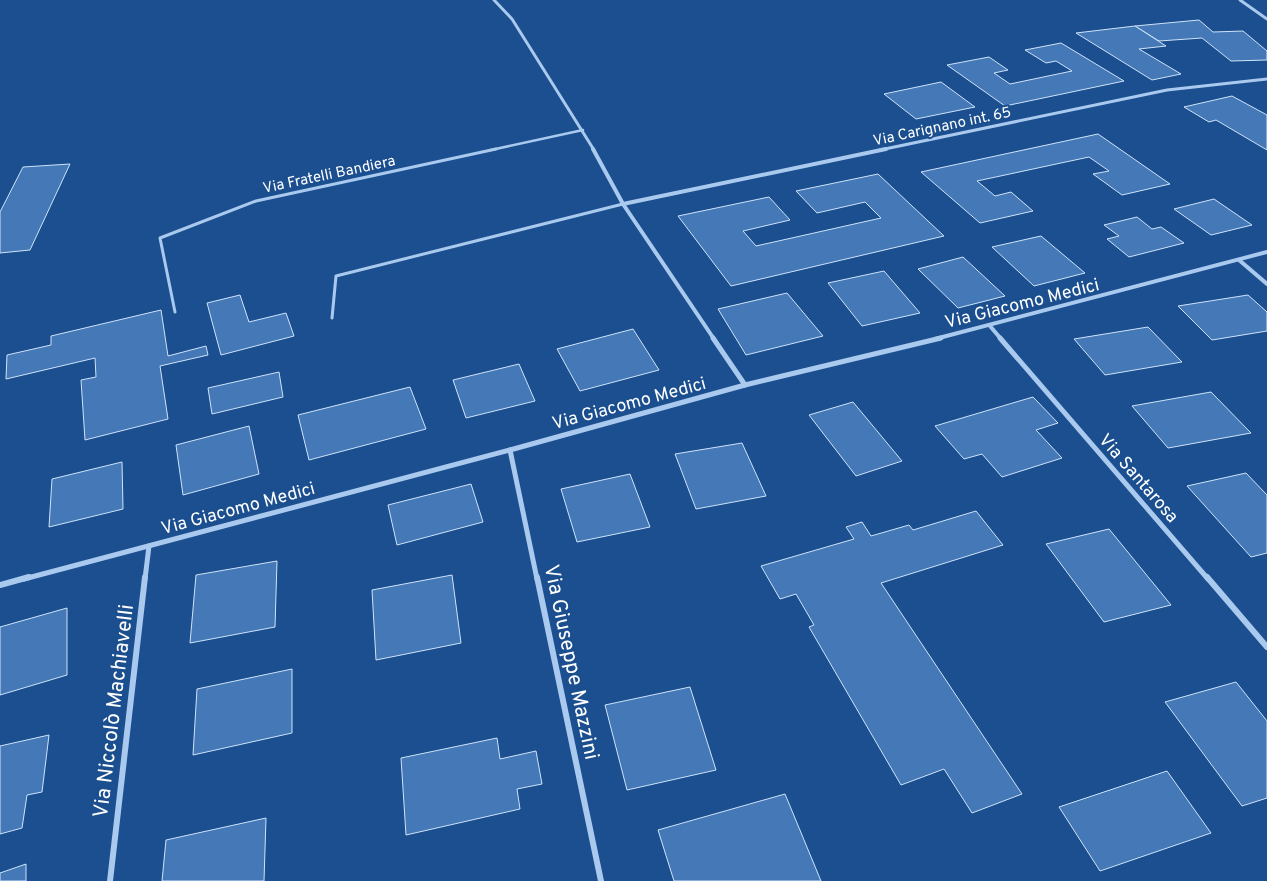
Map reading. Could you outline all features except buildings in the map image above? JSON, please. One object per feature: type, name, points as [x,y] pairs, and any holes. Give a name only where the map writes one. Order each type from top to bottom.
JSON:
[{"type":"street","points":[[494,0],[512,19],[583,130],[623,204],[745,385]]},
{"type":"street","points":[[1240,0],[1267,19]]},
{"type":"street","name":"Via Carignano int. 65","points":[[623,204],[1168,90],[1267,79]]},
{"type":"street","name":"Via Giacomo Medici","points":[[0,584],[510,450],[745,385],[990,326],[1267,252]]},
{"type":"street","points":[[1239,260],[1267,284]]},
{"type":"street","name":"Via Santarosa","points":[[990,326],[1267,647]]},
{"type":"street","name":"Via Giuseppe Mazzini","points":[[510,450],[602,881]]},
{"type":"street","name":"Via Niccolò Machiavelli","points":[[110,881],[149,546]]},
{"type":"lane","name":"Via Fratelli Bandiera","points":[[175,312],[160,238],[256,202],[583,130]]},
{"type":"lane","points":[[332,318],[336,276],[623,204]]}]
